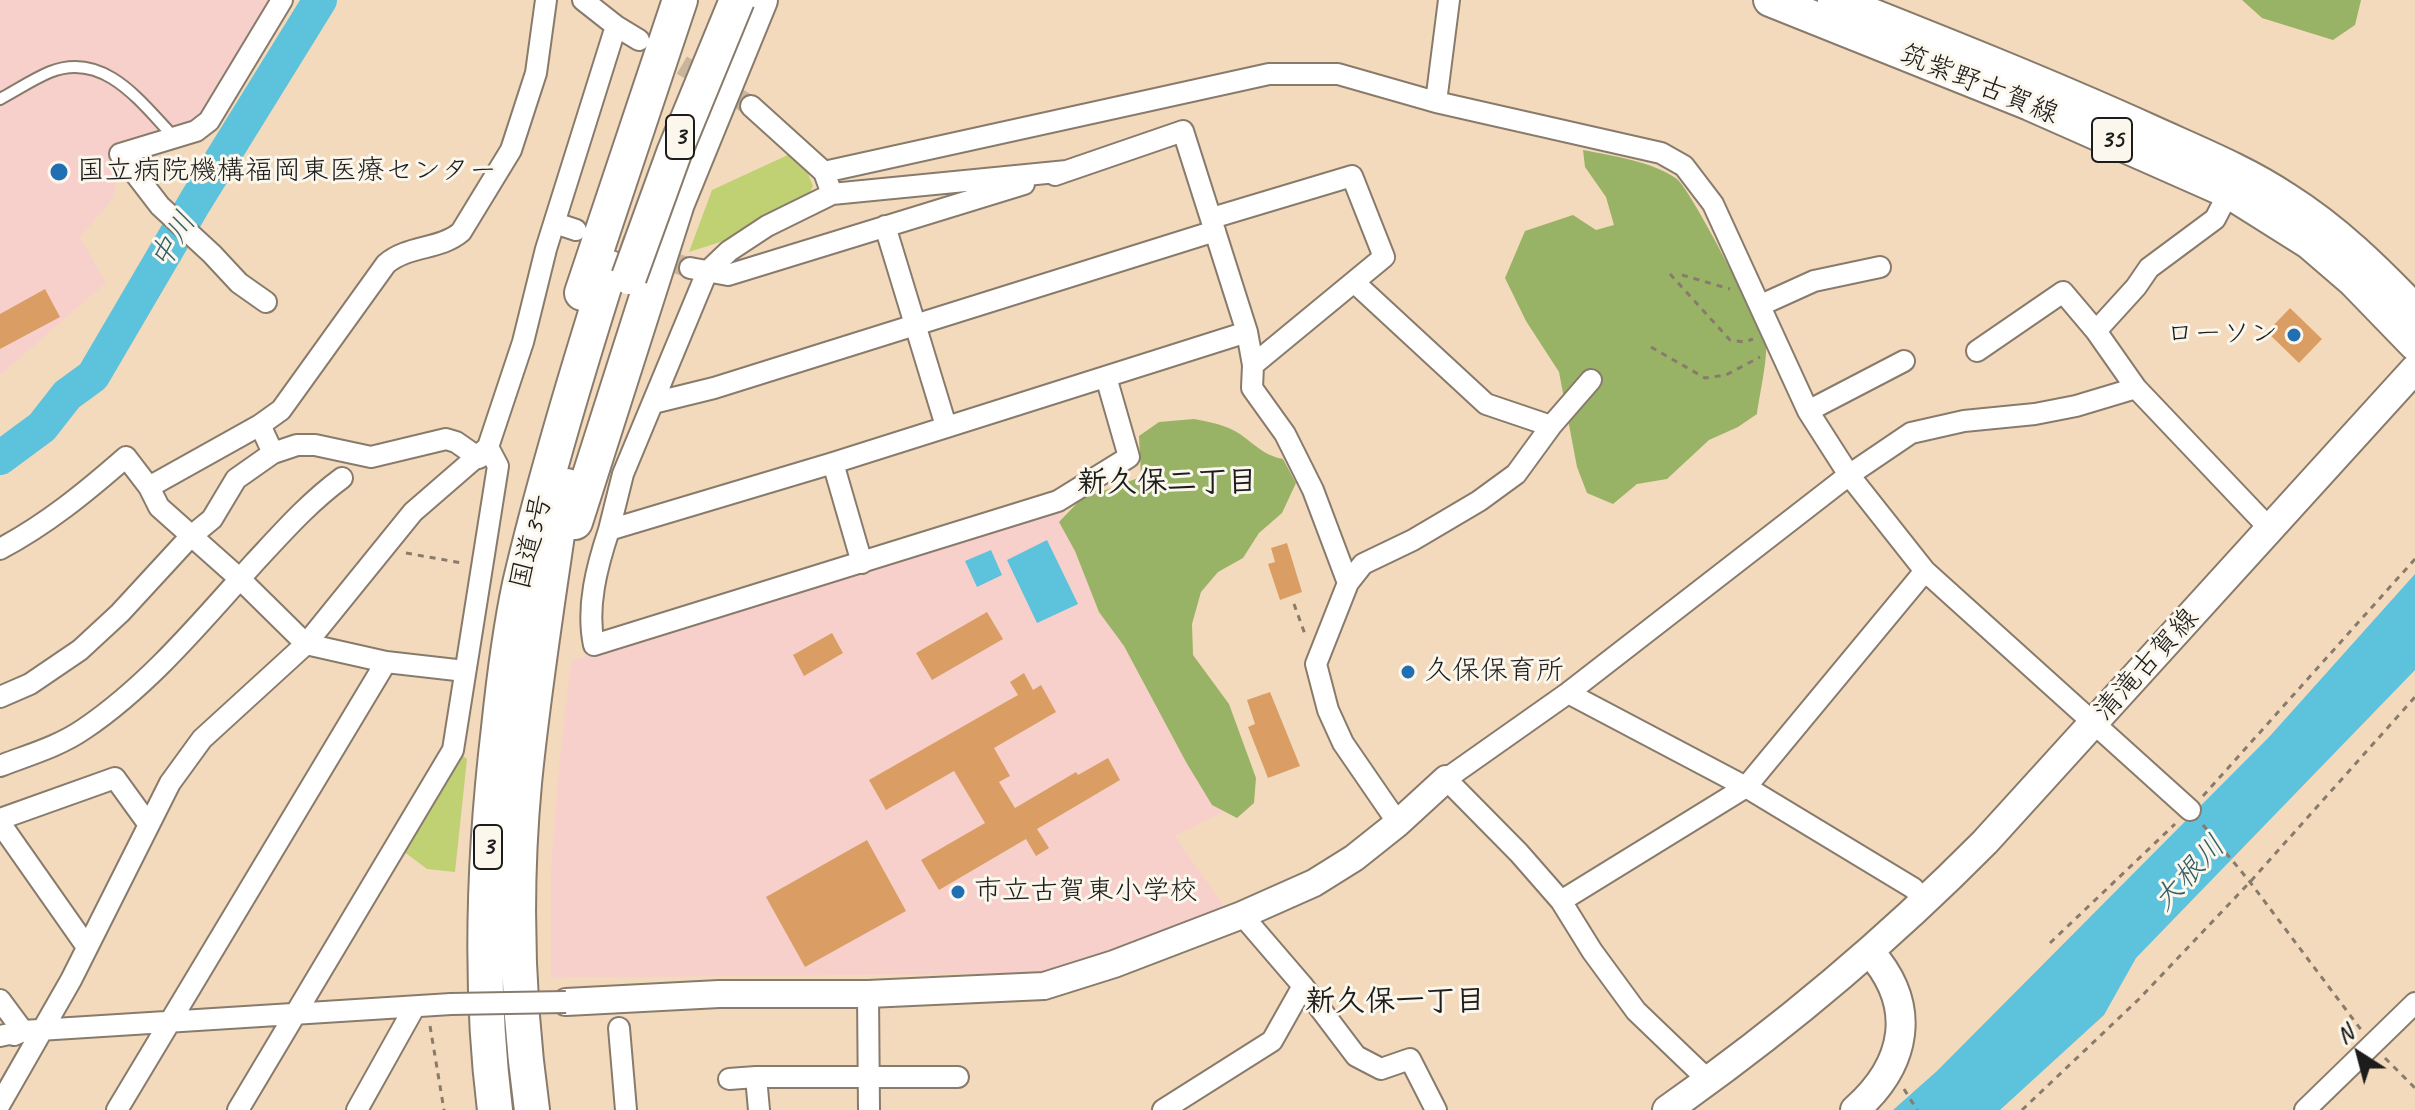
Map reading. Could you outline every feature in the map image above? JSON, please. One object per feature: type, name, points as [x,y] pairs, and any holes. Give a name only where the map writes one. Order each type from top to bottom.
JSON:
[{"type":"highway","points":[[534,590],[524,501],[560,364],[680,0]]},
{"type":"highway","points":[[609,211],[696,0]]},
{"type":"highway","name":"国道3号","points":[[620,272],[656,143],[715,0]]},
{"type":"highway","name":"国道3号","points":[[532,1110],[526,1064],[518,914],[534,590],[574,384],[737,0]]},
{"type":"highway","points":[[534,590],[677,203],[760,0]]},
{"type":"highway","name":"国道3号","points":[[495,1110],[489,1062],[484,912],[493,781],[509,644],[534,590]]},
{"type":"main road","name":"筑紫野古賀線","points":[[1770,0],[2030,104],[2229,192],[2310,243],[2353,280],[2415,344]]},
{"type":"main road","name":"筑紫野古賀線","points":[[1834,0],[2038,82],[2243,174],[2286,198],[2323,224],[2371,265],[2415,311]]},
{"type":"main road","name":"清滝古賀線","points":[[1667,1110],[1709,1081],[1870,952],[1926,902],[1985,842],[2415,369]]},
{"type":"main road","points":[[1855,1110],[1882,1079],[1902,1029],[1900,1001],[1883,966],[1870,952]]},
{"type":"street","points":[[266,302],[239,283],[160,206],[120,154],[196,131],[209,121],[282,0]]},
{"type":"street","points":[[149,487],[281,410],[386,264],[406,251],[454,238],[461,232],[511,150],[536,73],[546,0]]},
{"type":"street","points":[[583,0],[639,40]]},
{"type":"street","points":[[1436,102],[1449,0]]},
{"type":"street","points":[[0,1104],[44,1030],[170,783],[202,739],[306,644],[413,512],[484,452],[523,342],[546,249],[616,26]]},
{"type":"street","points":[[824,172],[1269,74],[1338,74],[1436,102],[1661,153],[1684,166],[1713,204],[1808,411],[1849,475],[1925,571],[2190,810]]},
{"type":"street","points":[[751,106],[824,172],[832,194]]},
{"type":"street","points":[[699,270],[728,275],[1067,171],[1183,131],[1247,332],[1253,365],[1252,388],[1285,434],[1313,490],[1348,583]]},
{"type":"street","points":[[1067,171],[832,194],[767,226],[699,270],[653,403],[623,474],[601,555],[592,604],[589,622],[594,645],[1058,501],[1129,457],[1106,377]]},
{"type":"street","points":[[653,403],[714,388],[914,325],[1352,176],[1384,257],[1253,365]]},
{"type":"street","points":[[2096,331],[2149,268],[2215,219],[2229,192]]},
{"type":"street","points":[[555,223],[576,230]]},
{"type":"street","points":[[885,226],[946,426]]},
{"type":"street","points":[[1762,308],[1814,281],[1880,267]]},
{"type":"street","points":[[1354,282],[1486,404],[1551,426]]},
{"type":"street","points":[[1977,351],[2063,292],[2096,331],[2136,388],[2270,529]]},
{"type":"street","points":[[609,530],[833,463],[1247,332]]},
{"type":"street","points":[[1808,411],[1904,361]]},
{"type":"street","points":[[1398,823],[1343,743],[1328,710],[1316,664],[1348,583],[1363,564],[1413,540],[1479,501],[1516,474],[1551,426],[1591,380]]},
{"type":"street","points":[[0,1039],[23,1031],[451,1004],[719,994],[868,994],[1044,986],[1114,964],[1242,915],[1314,883],[1354,858],[1446,779],[1568,693],[1849,475],[1911,433],[1964,421],[2076,406],[2136,388]]},
{"type":"street","points":[[260,425],[273,453]]},
{"type":"street","points":[[0,697],[30,684],[80,650],[120,613],[190,537],[212,519],[236,479],[273,453],[297,445],[315,445],[371,457],[446,439],[484,452],[498,466],[453,750],[238,1110]]},
{"type":"street","points":[[0,549],[74,502],[126,457],[149,487],[159,507],[240,579],[306,644],[386,662],[465,671]]},
{"type":"street","points":[[833,463],[862,563]]},
{"type":"street","points":[[0,766],[59,744],[104,714],[169,656],[310,502],[342,478]]},
{"type":"street","points":[[1561,901],[1746,787],[1925,571]]},
{"type":"street","points":[[117,1110],[386,662]]},
{"type":"street","points":[[1568,693],[1746,787],[1913,888],[1926,902]]},
{"type":"street","points":[[87,947],[0,821],[115,778],[149,825]]},
{"type":"street","points":[[1446,779],[1561,901],[1592,951],[1636,1011],[1709,1081]]},
{"type":"street","points":[[1242,915],[1303,986],[1356,1056],[1381,1069],[1410,1059],[1436,1110]]},
{"type":"street","points":[[1163,1110],[1188,1103],[1272,1041],[1303,986]]},
{"type":"street","points":[[868,994],[869,1110]]},
{"type":"street","points":[[0,1000],[23,1031]]},
{"type":"street","points":[[2305,1110],[2415,1003]]},
{"type":"street","points":[[357,1110],[420,1007]]},
{"type":"street","points":[[619,1028],[626,1110]]},
{"type":"street","points":[[756,1077],[759,1110]]},
{"type":"street","points":[[729,1079],[958,1077]]},
{"type":"lane","points":[[0,99],[52,71],[74,66],[95,70],[117,79],[175,138]]},
{"type":"path","points":[[1670,274],[1730,340],[1744,342],[1756,338],[1762,308],[1682,275]]},
{"type":"path","points":[[1651,347],[1705,378],[1726,375],[1778,347]]},
{"type":"path","points":[[383,549],[481,566]]},
{"type":"path","points":[[2050,943],[2190,810],[2415,559]]},
{"type":"path","points":[[1294,604],[1316,664]]},
{"type":"path","points":[[2022,1110],[2139,999],[2250,882],[2415,697]]},
{"type":"path","points":[[2190,810],[2246,876],[2372,1044],[2415,1088]]},
{"type":"path","points":[[420,1007],[444,1110]]},
{"type":"path","points":[[1904,1089],[1917,1110]]},
{"type":"shaded area","name":"国立病院機構福岡東医療センター","points":[[0,0],[274,0],[197,127],[124,146],[113,199],[80,237],[106,283],[0,375]]},
{"type":"shaded area","points":[[1060,507],[1229,809],[1175,836],[1225,908],[1053,973],[551,978],[551,867],[571,661]]},
{"type":"green space","points":[[2242,0],[2361,0],[2355,25],[2333,40],[2262,18]]},
{"type":"green space","points":[[1583,150],[1644,163],[1677,179],[1726,260],[1766,347],[1757,414],[1709,440],[1667,479],[1637,484],[1613,504],[1587,493],[1577,467],[1559,372],[1526,321],[1505,278],[1525,231],[1573,215],[1596,230],[1614,225],[1606,197],[1585,167]]},
{"type":"green space","points":[[790,154],[804,164],[813,186],[810,192],[736,237],[689,252],[712,190]]},
{"type":"green space","points":[[1194,419],[1226,427],[1266,453],[1283,459],[1296,483],[1282,513],[1259,533],[1243,558],[1218,572],[1201,592],[1192,624],[1193,655],[1229,704],[1256,778],[1254,803],[1237,818],[1212,805],[1186,762],[1124,646],[1099,612],[1075,551],[1059,522],[1081,499],[1141,477],[1139,436],[1159,422]]},
{"type":"green space","points":[[459,753],[467,759],[455,872],[427,869],[403,851]]},
{"type":"water","points":[[1047,540],[1078,604],[1037,623],[1007,560]]},
{"type":"water","points":[[991,550],[1002,575],[977,587],[965,561]]},
{"type":"water","name":"大根川","points":[[2415,574],[2415,670],[2136,958],[2104,1015],[2000,1110],[1893,1110],[1937,1071],[2270,736]]},
{"type":"building","points":[[45,289],[60,317],[0,349],[0,314]]},
{"type":"building","name":"ローソン","points":[[2290,308],[2322,339],[2299,363],[2267,332]]},
{"type":"building","points":[[1287,543],[1302,592],[1280,600],[1268,564],[1275,562],[1271,548]]},
{"type":"building","points":[[987,612],[1003,639],[932,680],[916,653]]},
{"type":"building","points":[[832,633],[843,653],[804,676],[793,655]]},
{"type":"building","points":[[1024,673],[1033,690],[1041,685],[1056,712],[994,748],[1010,776],[999,782],[1015,808],[1076,772],[1078,775],[1108,758],[1120,780],[1037,829],[1049,848],[1036,856],[1026,839],[939,890],[921,860],[985,823],[954,771],[886,810],[869,780],[1018,695],[1010,682]]},
{"type":"building","points":[[1270,692],[1300,766],[1268,778],[1248,727],[1255,724],[1247,700]]},
{"type":"building","points":[[867,840],[906,911],[805,967],[766,897]]},
{"type":"waterway","name":"中川","points":[[0,458],[42,427],[67,395],[93,376],[195,202],[320,0]]},
{"type":"tunnel","points":[[656,50],[751,106]]},
{"type":"tunnel","points":[[592,235],[690,268]]},
{"type":"place","name":"国立病院機構福岡東医療センター","points":[[59,172]]},
{"type":"place","name":"ローソン","points":[[2294,335]]},
{"type":"place","name":"久保保育所","points":[[1408,672]]},
{"type":"place","name":"市立古賀東小学校","points":[[958,892]]},
{"type":"district","name":"新久保二丁目","points":[[1167,483]]},
{"type":"district","name":"新久保一丁目","points":[[1395,1002]]}]
